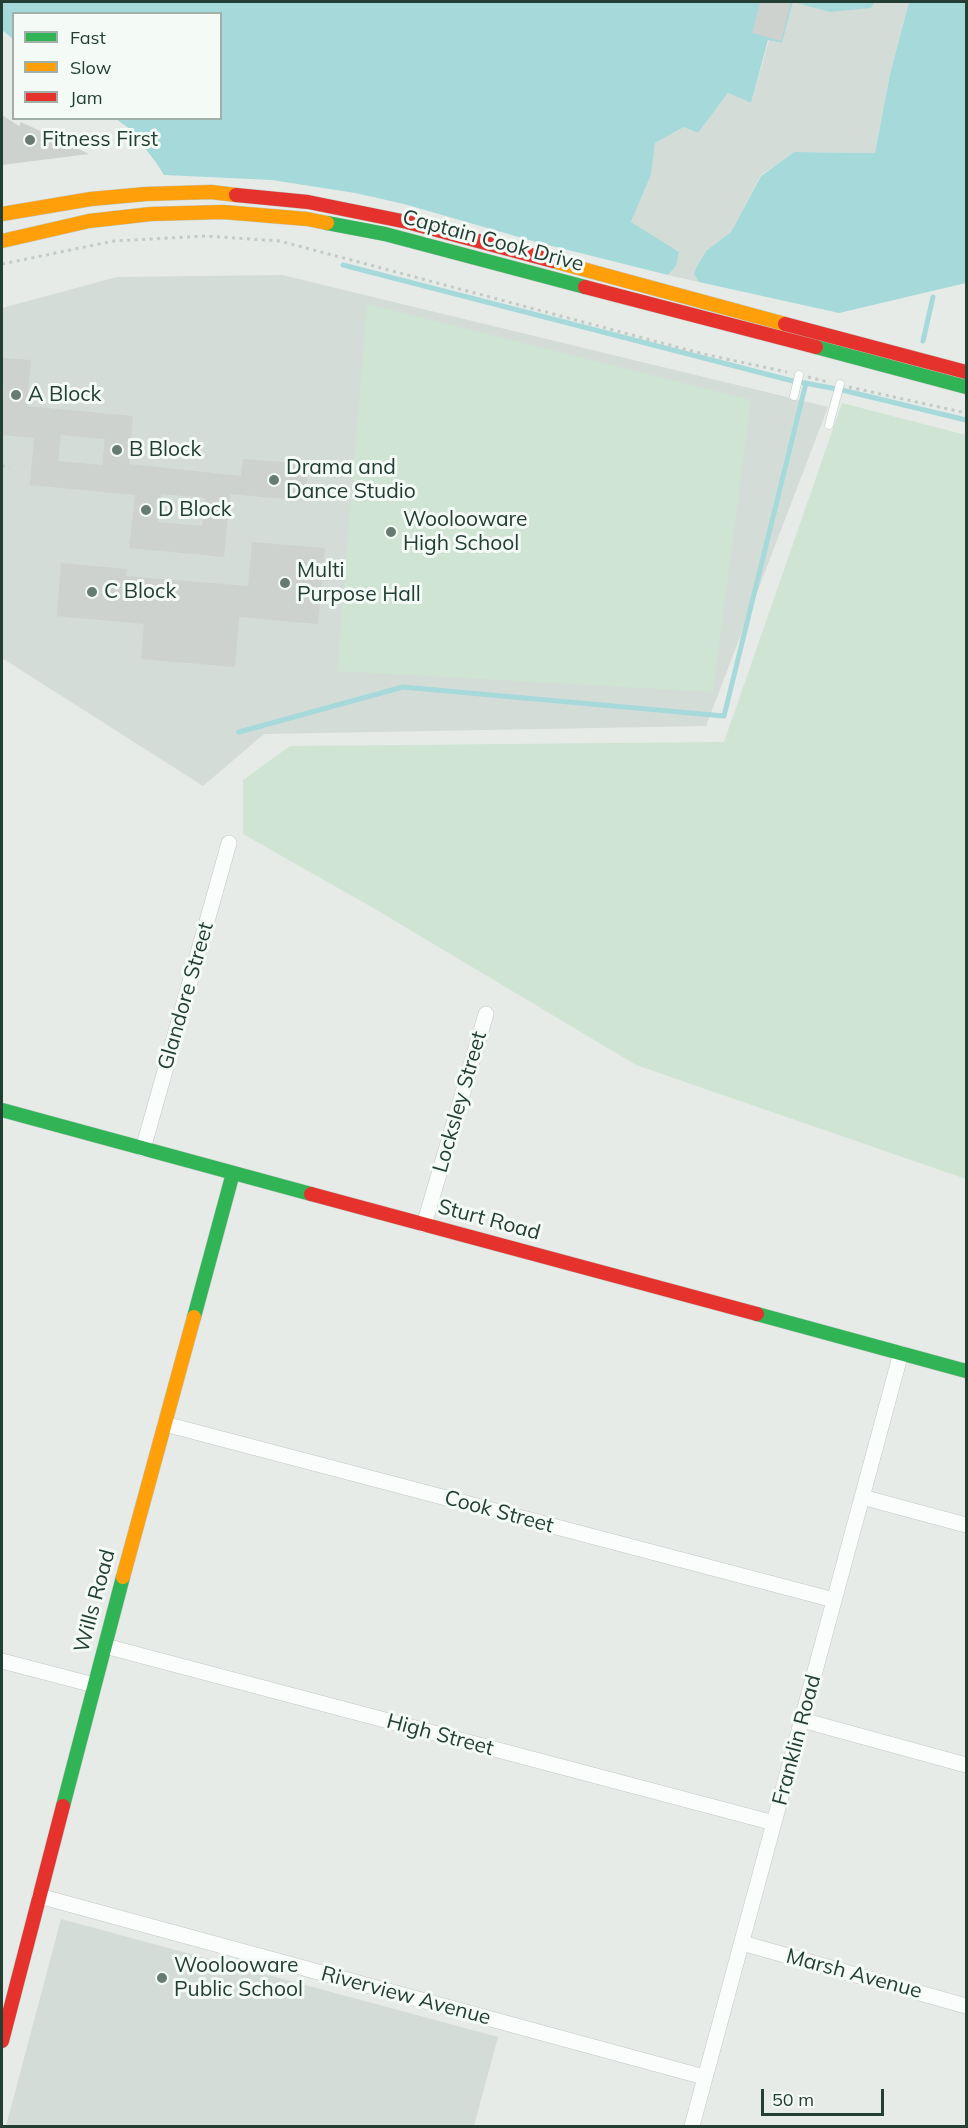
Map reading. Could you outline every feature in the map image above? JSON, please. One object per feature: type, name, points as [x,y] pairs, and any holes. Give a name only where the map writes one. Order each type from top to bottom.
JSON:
[{"type":"main road","name":"Captain Cook Drive","points":[[2,214],[91,198],[157,193],[211,192],[308,202],[407,222],[966,372]]},
{"type":"main road","name":"Captain Cook Drive","points":[[2,241],[89,221],[151,214],[223,212],[307,219],[385,234],[966,387]]},
{"type":"main road","name":"Sturt Road","points":[[2,1110],[966,1371]]},
{"type":"main road","name":"Wills Road","points":[[2,2041],[94,1685],[233,1173]]},
{"type":"street","name":"Glandore Street","points":[[143,1149],[229,843]]},
{"type":"street","name":"Locksley Street","points":[[424,1225],[486,1014]]},
{"type":"street","name":"Franklin Road","points":[[692,2127],[901,1353]]},
{"type":"street","name":"Cook Street","points":[[165,1424],[834,1600]]},
{"type":"street","points":[[862,1497],[966,1525]]},
{"type":"street","name":"High Street","points":[[105,1646],[774,1823]]},
{"type":"street","points":[[2,1661],[94,1685]]},
{"type":"street","points":[[802,1720],[966,1765]]},
{"type":"street","name":"Riverview Avenue","points":[[39,1896],[704,2077]]},
{"type":"street","name":"Marsh Avenue","points":[[742,1943],[966,2006]]},
{"type":"lane","points":[[794,396],[799,376]]},
{"type":"lane","points":[[829,425],[839,385]]},
{"type":"path","points":[[2,264],[114,241],[206,236],[280,241],[703,354],[966,413]]},
{"type":"path","points":[[2,466],[10,467]]},
{"type":"shaded area","points":[[793,2],[871,8],[875,2],[909,2],[890,74],[875,153],[794,152],[761,175],[731,232],[706,251],[697,266],[694,274],[699,282],[668,275],[676,266],[631,222],[651,175],[655,143],[684,127],[698,133],[728,93],[751,103],[769,40],[782,43]]},
{"type":"shaded area","name":"Woolooware High School","points":[[282,275],[828,407],[706,726],[264,734],[203,786],[2,658],[2,308],[117,277]]},
{"type":"shaded area","name":"Woolooware Public School","points":[[61,1919],[498,2037],[474,2126],[6,2126]]},
{"type":"green space","points":[[367,304],[751,400],[713,692],[337,671]]},
{"type":"green space","points":[[842,403],[966,435],[966,1179],[636,1065],[375,909],[243,834],[243,780],[290,746],[724,742]]},
{"type":"water","points":[[2,2],[793,2],[782,43],[768,40],[751,103],[728,93],[698,133],[684,127],[655,143],[651,175],[631,222],[679,252],[676,266],[668,275],[355,193],[272,180],[164,175],[130,129],[117,120],[222,120],[222,12],[12,12],[12,38],[2,30]]},
{"type":"water","points":[[793,2],[875,2],[871,8],[830,12]]},
{"type":"water","points":[[909,2],[966,2],[966,283],[839,313],[699,282],[694,274],[697,266],[706,251],[731,232],[761,176],[794,152],[875,153],[890,74]]},
{"type":"building","points":[[760,2],[791,2],[781,41],[752,33]]},
{"type":"building","name":"Fitness First","points":[[2,115],[19,126],[21,122],[89,154],[2,165]]},
{"type":"building","points":[[2,358],[31,360],[27,406],[133,416],[129,464],[241,476],[243,459],[308,464],[305,501],[230,494],[224,557],[129,548],[135,495],[30,485],[34,438],[2,435],[4,383],[2,383]],"holes":[[[61,435],[105,439],[102,465],[58,461]],[[161,494],[205,498],[202,526],[158,522]]]},
{"type":"building","points":[[252,542],[325,548],[318,624],[239,617],[235,667],[141,659],[144,624],[57,616],[61,563],[127,569],[126,576],[248,586]]},
{"type":"waterway","points":[[343,265],[789,380],[842,390],[966,420]]},
{"type":"waterway","points":[[923,341],[933,297]]},
{"type":"waterway","points":[[239,732],[403,687],[724,716],[806,383]]},
{"type":"traffic: fast","points":[[327,223],[385,234],[585,287]]},
{"type":"traffic: fast","points":[[816,347],[966,387]]},
{"type":"traffic: fast","points":[[2,1110],[311,1194]]},
{"type":"traffic: fast","points":[[194,1317],[233,1173]]},
{"type":"traffic: fast","points":[[757,1314],[966,1371]]},
{"type":"traffic: fast","points":[[63,1806],[123,1577]]},
{"type":"traffic: slow","points":[[2,214],[91,199],[146,194],[211,192],[236,195]]},
{"type":"traffic: slow","points":[[2,241],[89,221],[151,214],[223,212],[307,219],[327,223]]},
{"type":"traffic: slow","points":[[553,261],[785,324]]},
{"type":"traffic: slow","points":[[123,1577],[194,1317]]},
{"type":"traffic: jam","points":[[236,195],[308,202],[407,222],[553,261]]},
{"type":"traffic: jam","points":[[585,287],[816,347]]},
{"type":"traffic: jam","points":[[785,324],[966,372]]},
{"type":"traffic: jam","points":[[311,1194],[757,1314]]},
{"type":"traffic: jam","points":[[2,2041],[63,1806]]},
{"type":"place","name":"Fitness First","points":[[30,140]]},
{"type":"place","name":"A Block","points":[[16,395]]},
{"type":"place","name":"B Block","points":[[117,450]]},
{"type":"place","name":"Drama and Dance Studio","points":[[274,480]]},
{"type":"place","name":"D Block","points":[[146,510]]},
{"type":"place","name":"Woolooware High School","points":[[391,532]]},
{"type":"place","name":"Multi Purpose Hall","points":[[285,583]]},
{"type":"place","name":"C Block","points":[[92,592]]},
{"type":"place","name":"Woolooware Public School","points":[[162,1978]]}]
